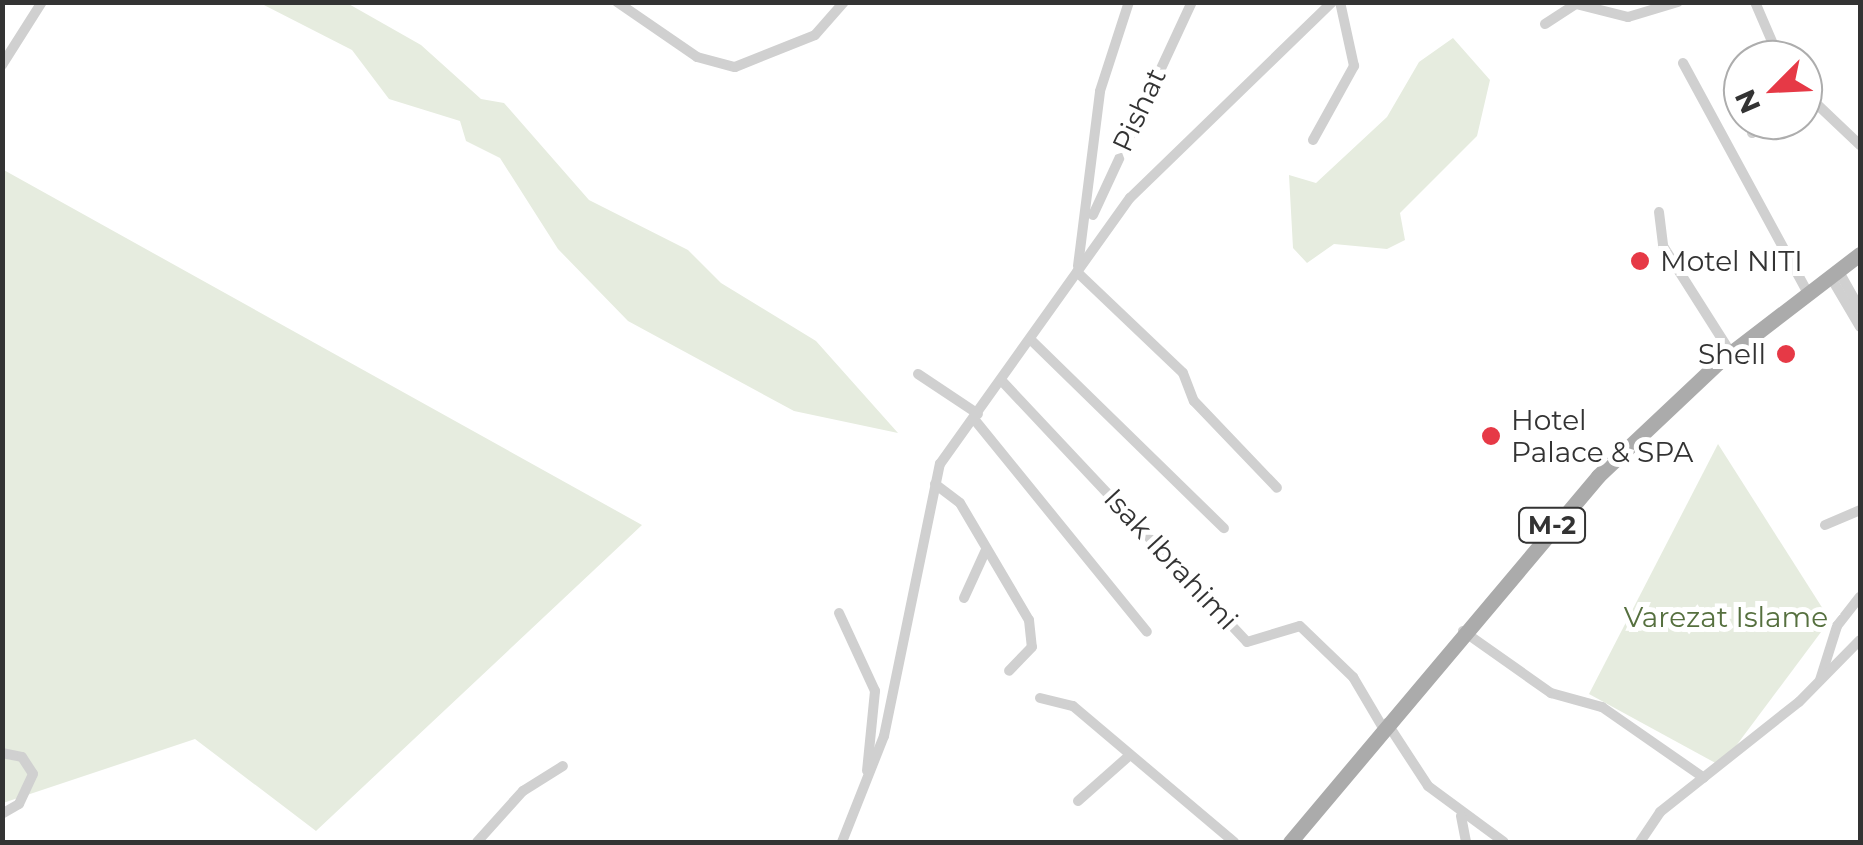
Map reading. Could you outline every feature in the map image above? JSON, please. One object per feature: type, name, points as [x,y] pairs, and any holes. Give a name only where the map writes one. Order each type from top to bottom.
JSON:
[{"type":"main road","name":"M-2","points":[[1290,842],[1462,630],[1598,476],[1731,352],[1860,254]]},
{"type":"street","points":[[2,65],[42,2]]},
{"type":"street","points":[[617,2],[697,57],[735,67],[815,35],[844,2]]},
{"type":"street","name":"Pishat","points":[[1077,272],[1090,220],[1100,91],[1129,2]]},
{"type":"street","name":"Pishat","points":[[1090,220],[1192,2]]},
{"type":"street","points":[[842,842],[865,786],[935,484],[1030,338],[1159,166],[1287,56],[1332,2]]},
{"type":"street","points":[[1313,140],[1354,66],[1340,2]]},
{"type":"street","points":[[1545,24],[1576,4],[1628,16],[1678,2]]},
{"type":"street","points":[[1754,2],[1771,40]]},
{"type":"street","points":[[1683,63],[1808,293]]},
{"type":"street","points":[[1823,111],[1860,145]]},
{"type":"street","points":[[1659,212],[1663,246],[1731,352]]},
{"type":"street","points":[[1077,272],[1182,373],[1194,401],[1277,488]]},
{"type":"street","points":[[1834,273],[1860,309]]},
{"type":"street","points":[[1834,273],[1860,327]]},
{"type":"street","name":"Isak Ibrahimi","points":[[1030,338],[1224,528]]},
{"type":"street","name":"Isak Ibrahimi","points":[[918,374],[976,416],[1147,632]]},
{"type":"street","name":"Isak Ibrahimi","points":[[1001,380],[1247,642],[1300,626],[1353,678],[1385,726]]},
{"type":"street","points":[[935,484],[960,503],[1034,636],[1008,671]]},
{"type":"street","points":[[1825,525],[1860,510]]},
{"type":"street","points":[[964,598],[984,552]]},
{"type":"street","points":[[1819,682],[1837,626],[1860,598]]},
{"type":"street","points":[[839,612],[874,692],[865,786]]},
{"type":"street","points":[[1462,630],[1551,693],[1602,707],[1704,778]]},
{"type":"street","points":[[1640,842],[1660,812],[1819,682],[1860,640]]},
{"type":"street","points":[[1040,698],[1065,700],[1234,842]]},
{"type":"street","points":[[1385,726],[1417,774],[1461,816],[1504,842]]},
{"type":"street","points":[[2,754],[22,757],[33,774],[19,804],[2,814]]},
{"type":"street","points":[[1078,801],[1130,755]]},
{"type":"street","points":[[477,842],[522,791],[563,766]]},
{"type":"street","points":[[1461,816],[1466,842]]},
{"type":"green space","points":[[260,3],[347,3],[421,45],[481,99],[504,103],[589,200],[688,250],[721,283],[816,341],[898,433],[794,411],[628,321],[558,249],[500,158],[466,141],[460,121],[389,99],[352,50]]},
{"type":"green space","points":[[1453,38],[1490,80],[1477,136],[1400,213],[1405,240],[1387,249],[1334,244],[1307,263],[1293,248],[1289,175],[1316,183],[1387,117],[1419,62]]},
{"type":"green space","points":[[2,169],[642,525],[316,831],[195,739],[3,803]]},
{"type":"green space","name":"Varezat Islame","points":[[1718,444],[1830,620],[1721,766],[1589,694]]},
{"type":"place","name":"Motel NITI","points":[[1640,261]]},
{"type":"place","name":"Shell","points":[[1786,354]]},
{"type":"place","name":"Hotel Palace & SPA","points":[[1491,436]]}]
